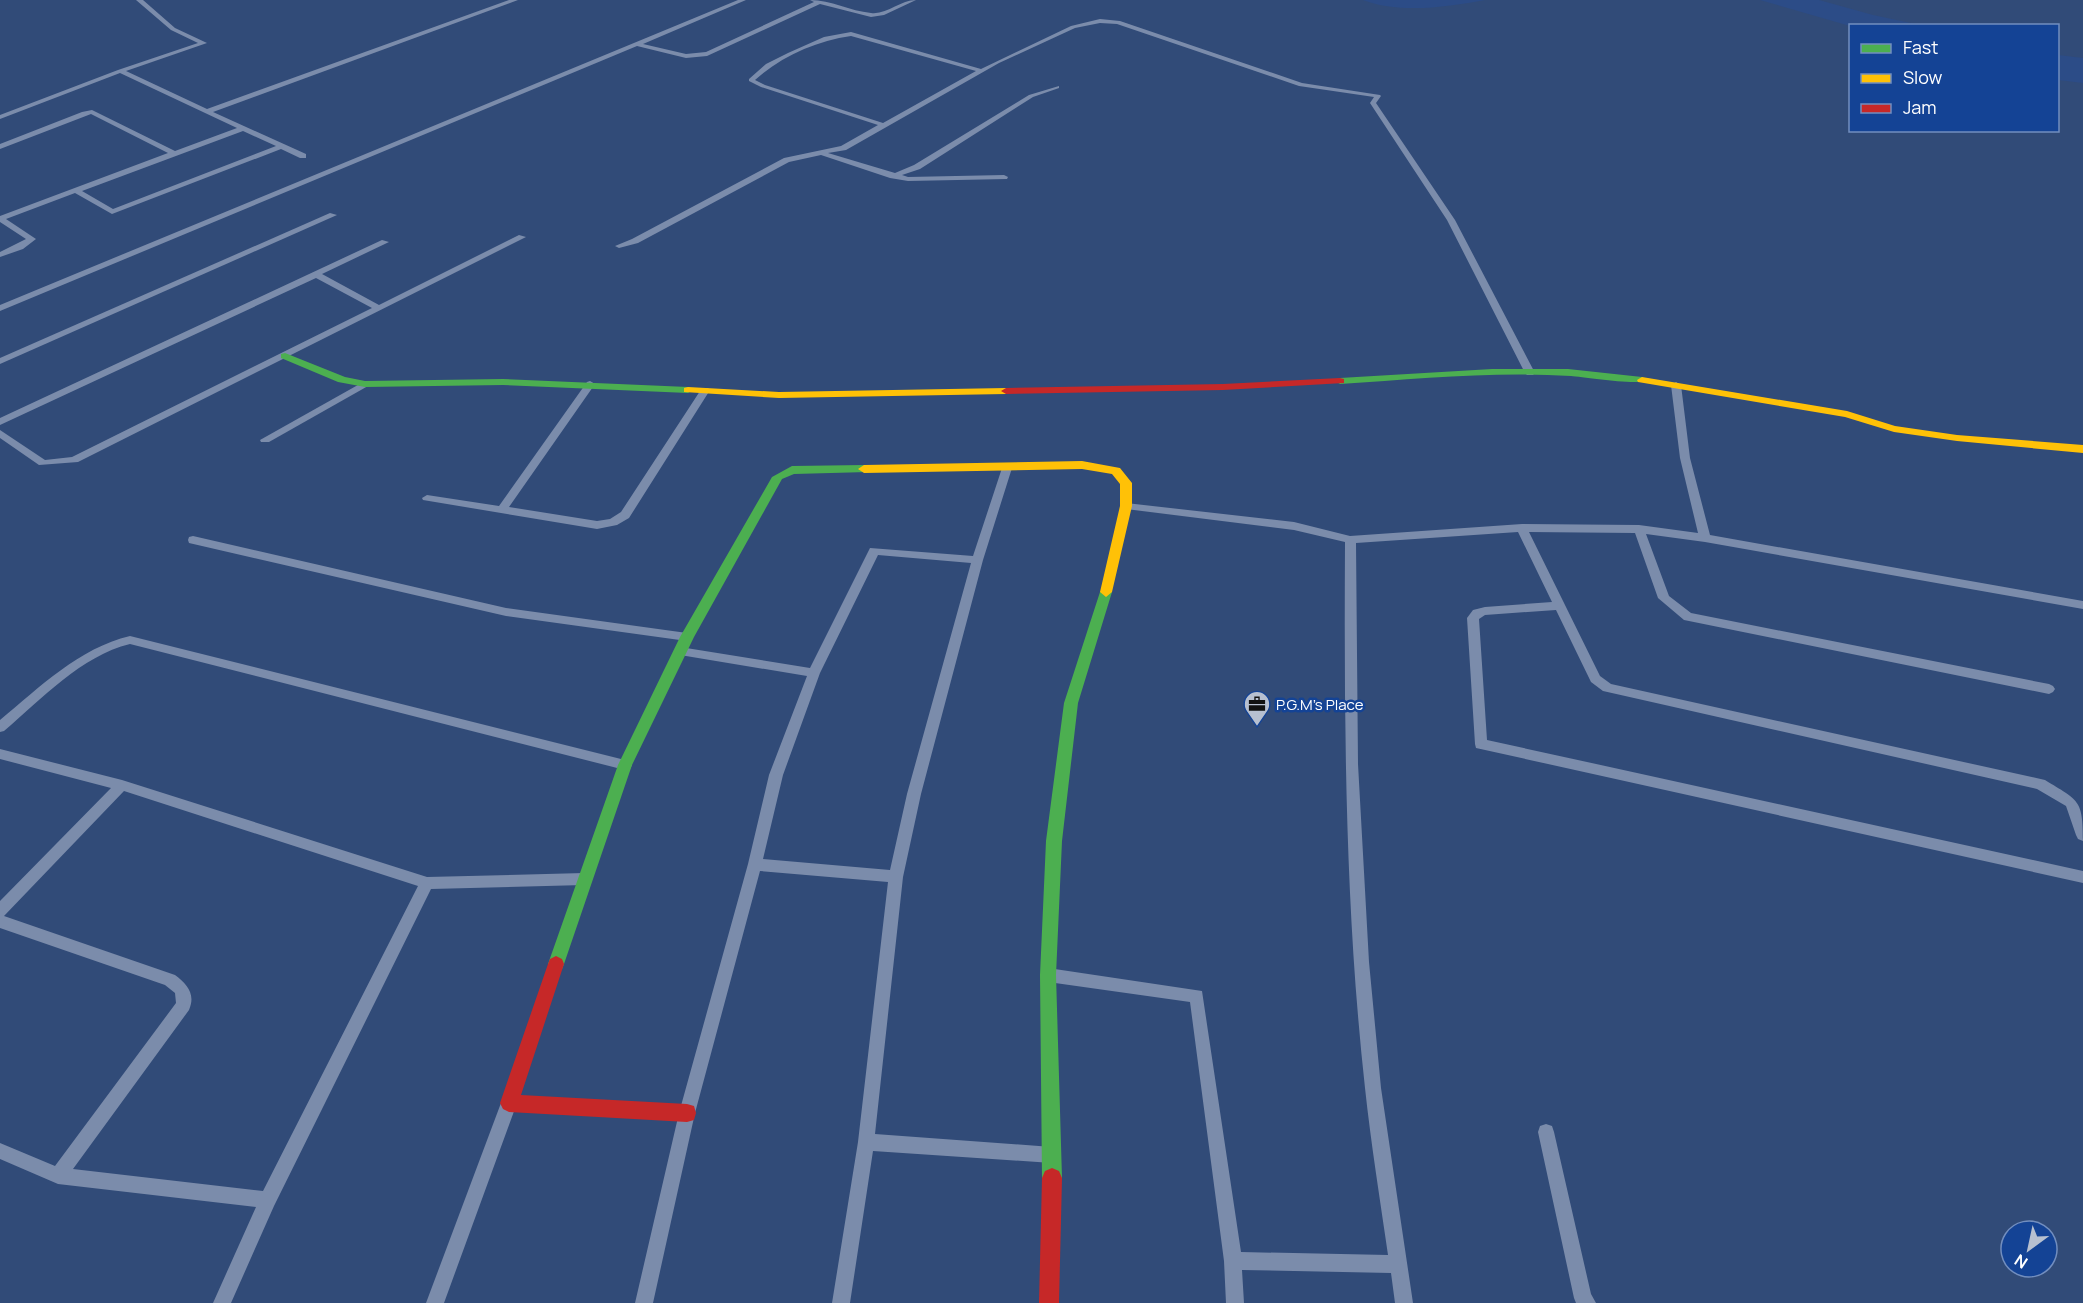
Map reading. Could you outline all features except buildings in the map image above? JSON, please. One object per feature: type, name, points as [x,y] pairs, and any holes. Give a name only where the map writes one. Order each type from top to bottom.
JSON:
[{"type":"street","points":[[0,117],[120,71],[204,43],[173,28],[139,0]]},
{"type":"street","points":[[208,111],[515,0]]},
{"type":"street","points":[[0,308],[743,0]]},
{"type":"street","points":[[636,44],[695,57],[707,54],[816,1],[872,15],[882,14],[913,0]]},
{"type":"street","points":[[619,246],[635,241],[787,160],[843,148],[982,71],[1073,27],[1100,21],[1119,22],[1301,85],[1378,96],[1373,103],[1443,209],[1479,273],[1530,374]]},
{"type":"street","points":[[884,125],[763,86],[751,80],[768,65],[790,54],[826,38],[851,34],[982,71]]},
{"type":"street","points":[[120,71],[303,156]]},
{"type":"street","points":[[893,176],[917,167],[1031,96],[1058,87]]},
{"type":"street","points":[[0,147],[92,112],[175,154]]},
{"type":"street","points":[[0,219],[243,128]]},
{"type":"street","points":[[75,190],[112,212],[282,146]]},
{"type":"street","points":[[821,154],[893,176],[915,180],[1004,177]]},
{"type":"street","points":[[0,361],[333,215]]},
{"type":"street","points":[[0,219],[32,239],[0,255]]},
{"type":"street","points":[[0,433],[43,463],[74,460],[522,237]]},
{"type":"street","points":[[0,422],[386,242]]},
{"type":"street","points":[[317,275],[379,308]]},
{"type":"street","points":[[285,356],[342,380],[365,384],[503,382],[590,384],[778,395],[1212,387],[1530,374],[1610,375],[1847,414],[1894,429],[1957,438],[2083,449]]},
{"type":"street","points":[[265,440],[365,384]]},
{"type":"street","points":[[501,511],[590,384]]},
{"type":"street","points":[[1676,385],[1685,458],[1705,538]]},
{"type":"street","points":[[427,498],[597,525],[619,518],[625,514],[705,390]]},
{"type":"street","points":[[435,1303],[508,1103],[625,765],[687,637],[778,477],[792,470],[1082,465],[1116,471],[1126,483],[1126,506],[1106,592],[1071,703],[1054,841],[1048,975],[1052,1155],[1049,1303]]},
{"type":"street","points":[[841,1303],[866,1142],[896,877],[914,794],[977,560],[1007,468]]},
{"type":"street","points":[[1126,506],[1294,526],[1350,540],[1522,528],[1639,529],[1705,538],[2083,605]]},
{"type":"street","points":[[1522,528],[1595,679],[1607,688],[2040,784],[2072,803],[2083,835]]},
{"type":"street","points":[[1639,529],[1664,598],[1688,617],[2049,689]]},
{"type":"street","points":[[193,540],[506,612],[687,637]]},
{"type":"street","points":[[1350,540],[1351,764],[1362,963],[1372,1088],[1404,1303]]},
{"type":"street","points":[[644,1303],[687,1113],[776,775],[814,673],[874,551],[977,560]]},
{"type":"street","points":[[1560,606],[1485,611],[1477,613],[1473,618],[1481,744],[2083,877]]},
{"type":"street","points":[[0,727],[59,679],[114,644],[130,640],[625,765]]},
{"type":"street","points":[[680,651],[814,673]]},
{"type":"street","points":[[0,754],[122,785],[427,882],[584,879]]},
{"type":"street","points":[[0,911],[122,785]]},
{"type":"street","points":[[754,864],[896,877]]},
{"type":"street","points":[[222,1303],[268,1200],[427,882]]},
{"type":"street","points":[[0,921],[170,980],[182,989],[184,1005],[58,1176]]},
{"type":"street","points":[[1048,975],[1197,996],[1233,1261],[1235,1303]]},
{"type":"street","points":[[508,1103],[687,1113]]},
{"type":"street","points":[[1546,1132],[1583,1298],[1587,1303]]},
{"type":"street","points":[[866,1142],[1052,1155]]},
{"type":"street","points":[[0,1151],[58,1176],[268,1200]]},
{"type":"street","points":[[1233,1261],[1399,1264]]},
{"type":"water","points":[[1363,0],[1485,0],[1440,7],[1408,8],[1392,7]]},
{"type":"water","points":[[1760,0],[1819,0],[1915,24],[1849,26]]},
{"type":"water","points":[[2059,55],[2083,58],[2083,83],[2059,80]]},
{"type":"traffic: fast","points":[[285,356],[342,380],[365,384],[503,382],[688,390]]},
{"type":"traffic: fast","points":[[1340,381],[1492,372],[1568,373],[1642,380]]},
{"type":"traffic: fast","points":[[556,964],[625,765],[687,637],[778,477],[792,470],[864,469]]},
{"type":"traffic: fast","points":[[1052,1178],[1048,975],[1054,841],[1071,703],[1106,592]]},
{"type":"traffic: slow","points":[[1642,380],[1847,414],[1894,429],[1957,438],[2083,449]]},
{"type":"traffic: slow","points":[[688,390],[779,395],[1006,391]]},
{"type":"traffic: slow","points":[[864,469],[1082,465],[1116,471],[1126,483],[1126,506],[1106,592]]},
{"type":"traffic: jam","points":[[1006,391],[1223,387],[1340,381]]},
{"type":"traffic: jam","points":[[556,964],[509,1103],[687,1113]]},
{"type":"traffic: jam","points":[[1049,1303],[1052,1178]]},
{"type":"place","name":"P.G.M’s Place","points":[[1257,727]]}]
